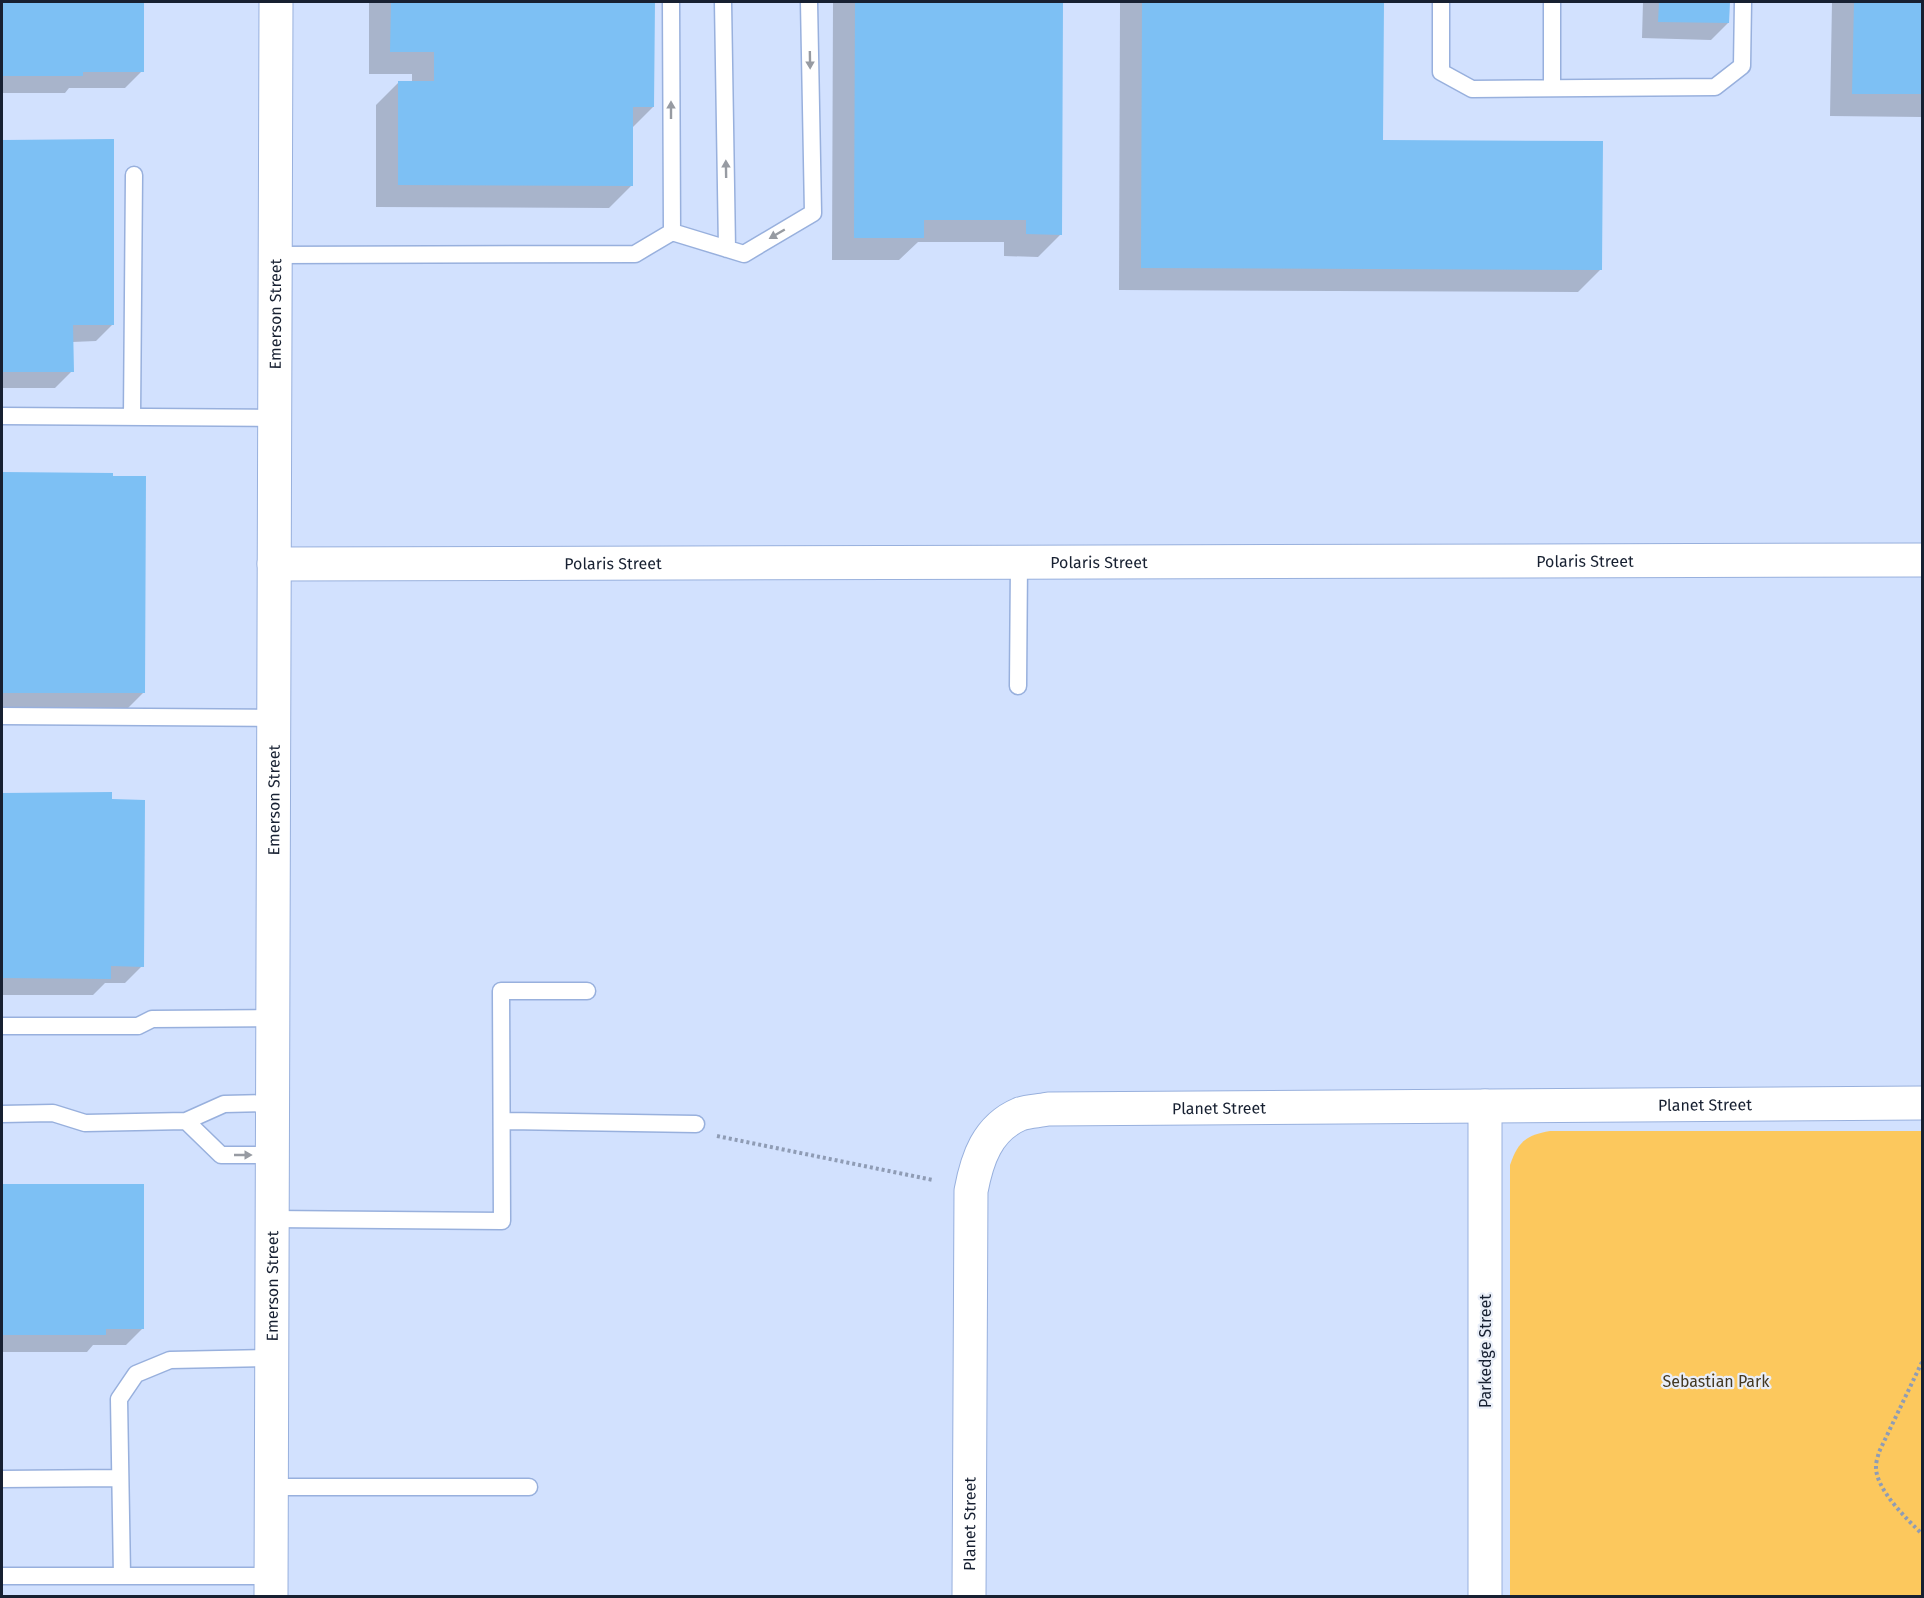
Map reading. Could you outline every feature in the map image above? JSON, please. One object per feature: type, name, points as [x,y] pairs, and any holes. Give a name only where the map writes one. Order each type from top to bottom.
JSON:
[{"type":"street","name":"Emerson Street","points":[[271,1586],[276,2]]},
{"type":"street","name":"Polaris Street","points":[[274,564],[1923,560]]},
{"type":"street","name":"Planet Street","points":[[969,1596],[971,1191],[976,1165],[985,1143],[1000,1125],[1021,1113],[1048,1109],[1923,1103]]},
{"type":"street","name":"Parkedge Street","points":[[1485,1106],[1485,1596]]},
{"type":"lane","points":[[670,2],[672,232]]},
{"type":"lane","points":[[723,2],[727,249]]},
{"type":"lane","points":[[275,255],[635,254],[672,232],[744,254],[813,213],[809,2]]},
{"type":"lane","points":[[1441,2],[1441,72],[1472,89],[1715,87],[1742,66],[1743,2]]},
{"type":"lane","points":[[1552,2],[1552,88]]},
{"type":"lane","points":[[132,416],[134,175]]},
{"type":"lane","points":[[2,416],[274,418]]},
{"type":"lane","points":[[1018,686],[1019,561]]},
{"type":"lane","points":[[2,716],[274,718]]},
{"type":"lane","points":[[272,1219],[502,1221],[501,992],[587,991]]},
{"type":"lane","points":[[2,1026],[138,1026],[152,1019],[273,1018]]},
{"type":"lane","points":[[2,1114],[52,1113],[85,1123],[186,1121],[224,1104],[273,1103]]},
{"type":"lane","points":[[186,1121],[221,1155],[273,1155]]},
{"type":"lane","points":[[502,1121],[696,1124]]},
{"type":"lane","points":[[122,1576],[119,1400],[136,1374],[170,1360],[272,1358]]},
{"type":"lane","points":[[2,1479],[120,1478]]},
{"type":"lane","points":[[271,1487],[529,1487]]},
{"type":"lane","points":[[2,1576],[122,1576],[271,1586]]},
{"type":"path","points":[[696,1124],[700,1133],[933,1180]]},
{"type":"path","points":[[1923,1362],[1879,1452],[1876,1467],[1885,1491],[1903,1515],[1923,1534]]},
{"type":"green space","name":"Sebastian Park","points":[[1550,1131],[1922,1131],[1922,1596],[1510,1596],[1510,1165],[1516,1151],[1524,1141],[1529,1137]]},
{"type":"building","points":[[2,2],[144,2],[144,72],[83,72],[83,76],[2,76]]},
{"type":"building","points":[[391,2],[655,2],[654,107],[633,107],[633,186],[398,185],[398,81],[434,81],[434,52],[390,52]]},
{"type":"building","points":[[855,2],[1063,2],[1062,235],[1026,234],[1026,220],[924,220],[924,238],[854,238]]},
{"type":"building","points":[[1142,2],[1384,2],[1383,140],[1603,141],[1602,270],[1141,268]]},
{"type":"building","points":[[1659,2],[1730,2],[1729,23],[1658,22]]},
{"type":"building","points":[[1854,2],[1922,2],[1922,94],[1852,94]]},
{"type":"building","points":[[114,139],[114,325],[73,325],[74,372],[2,372],[2,140]]},
{"type":"building","points":[[2,472],[113,473],[113,476],[146,476],[145,693],[2,693]]},
{"type":"building","points":[[112,792],[112,799],[145,800],[144,967],[111,966],[111,979],[2,978],[2,793]]},
{"type":"building","points":[[2,1184],[144,1184],[144,1329],[106,1329],[106,1335],[2,1335]]}]
